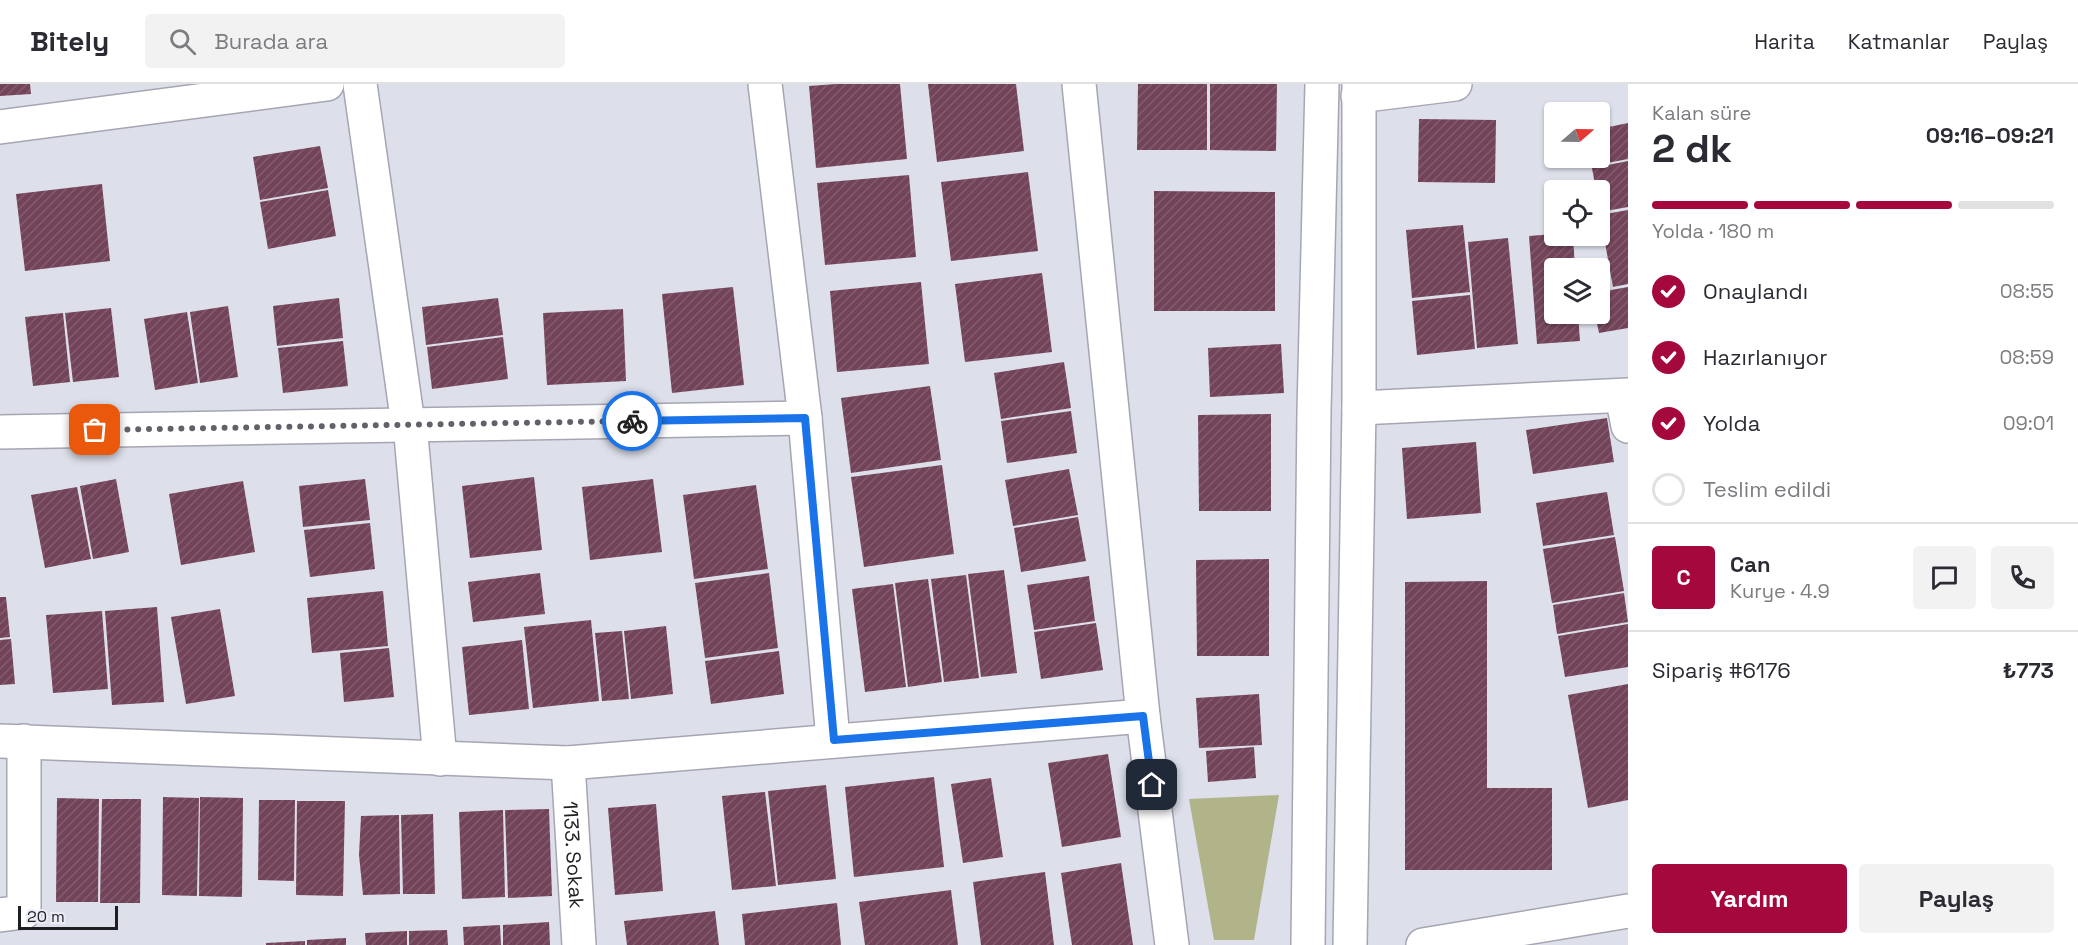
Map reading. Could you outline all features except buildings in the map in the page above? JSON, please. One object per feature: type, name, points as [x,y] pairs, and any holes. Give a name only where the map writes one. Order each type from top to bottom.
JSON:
[{"type":"street","points":[[0,128],[327,84]]},
{"type":"street","points":[[360,84],[409,424],[440,759]]},
{"type":"street","points":[[765,84],[805,418],[834,740]]},
{"type":"street","points":[[1079,84],[1143,716],[1172,945]]},
{"type":"street","points":[[1308,945],[1314,411],[1322,84]]},
{"type":"street","points":[[1350,945],[1359,408],[1358,90],[1455,84]]},
{"type":"street","points":[[1359,408],[1626,406]]},
{"type":"street","points":[[0,432],[805,418]]},
{"type":"street","points":[[0,915],[24,912],[12,741],[568,764],[1143,716]]},
{"type":"street","name":"1133. Sokak","points":[[568,764],[579,945]]},
{"type":"street","points":[[1423,945],[1511,938],[1628,911]]},
{"type":"green space","points":[[1279,795],[1254,940],[1214,940],[1189,799]]},
{"type":"way so far","points":[[95,430],[632,421]]},
{"type":"route","points":[[632,421],[805,418],[834,740],[1143,716],[1152,785]]}]
